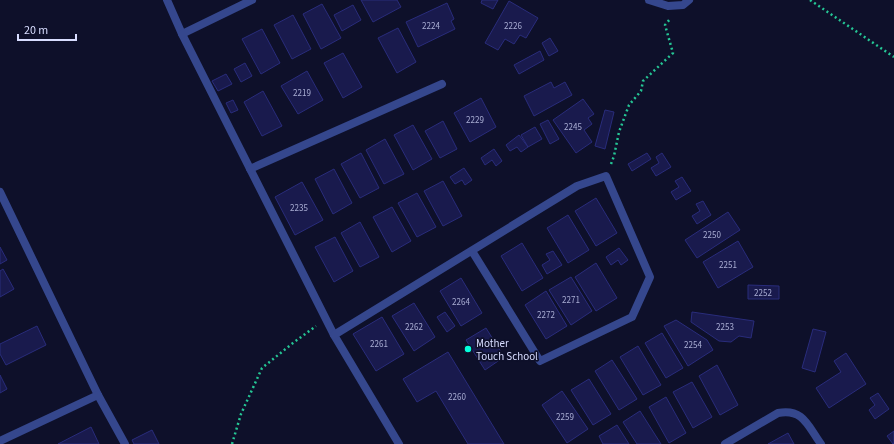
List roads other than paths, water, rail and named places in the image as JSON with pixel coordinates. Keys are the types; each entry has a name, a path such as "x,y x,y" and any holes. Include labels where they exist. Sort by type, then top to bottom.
{"street":[{"path":"167,0 182,34 334,335 399,444"},
{"path":"182,34 252,0"},
{"path":"649,0 668,6 686,3"},
{"path":"250,169 442,84"},
{"path":"334,335 577,186 606,176 650,277 632,317 540,361 472,251"},
{"path":"0,192 98,395 125,444"},
{"path":"0,441 98,395"},
{"path":"725,444 778,413 787,411 794,412 801,416 821,444"}],"place":[{"name":"Mother Touch School","path":"468,349"}]}
